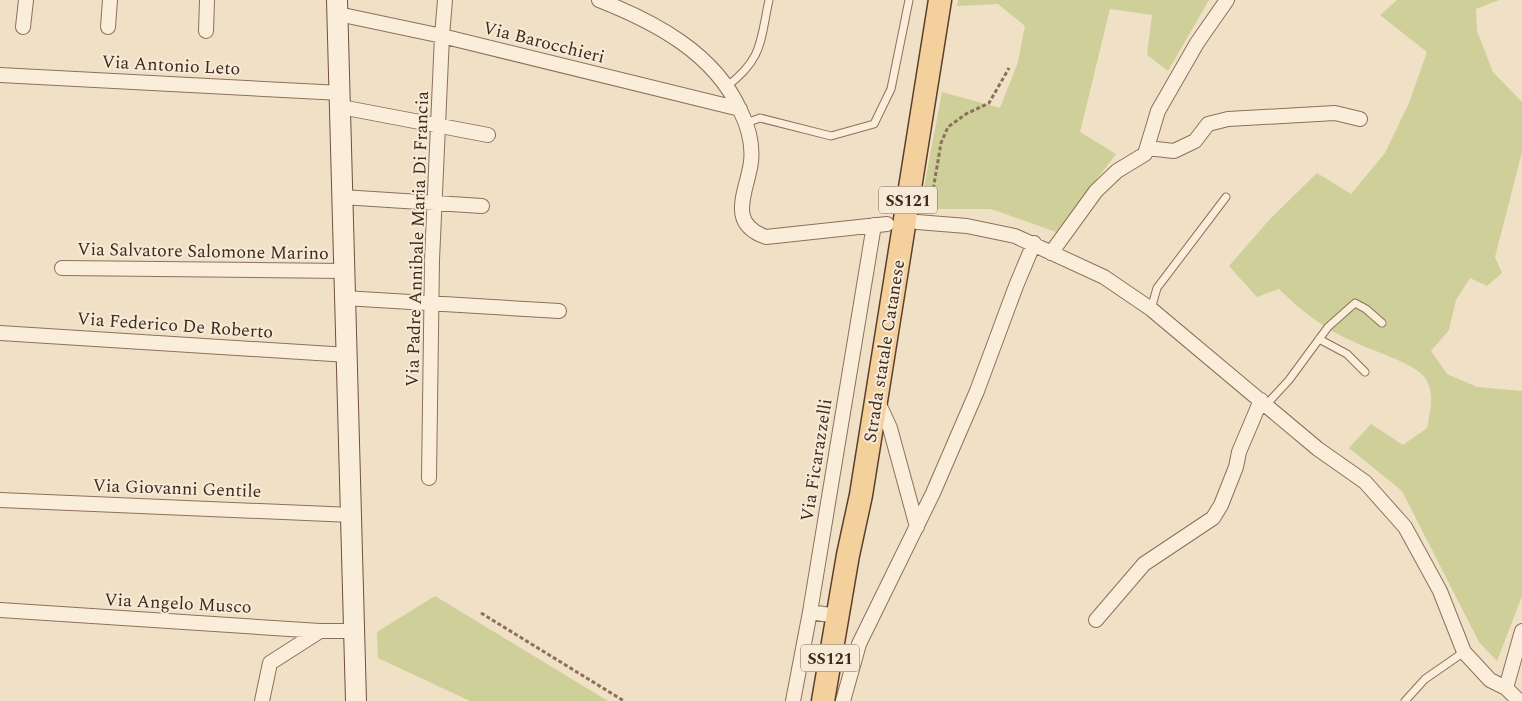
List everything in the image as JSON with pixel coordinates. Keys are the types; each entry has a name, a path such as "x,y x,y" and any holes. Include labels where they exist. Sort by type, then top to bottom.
{"main road":[{"name":"Strada statale Catanese","path":"824,701 837,616 861,495 940,0"},
{"path":"338,7 344,298 348,355 356,701"}],"street":[{"path":"23,27 26,0"},
{"path":"108,27 110,0"},
{"path":"206,31 207,0"},
{"name":"Via Padre Annibale Maria Di Francia","path":"429,478 434,202 442,36 446,0"},
{"path":"599,0 629,12 686,45 705,60 726,87 740,109 746,123"},
{"path":"620,0 629,12"},
{"path":"1051,253 1096,191 1117,171 1145,154 1158,111 1196,43 1227,0"},
{"name":"Via Barocchieri","path":"338,7 442,36 740,109"},
{"name":"Via Antonio Leto","path":"0,75 341,100 488,135"},
{"path":"1147,148 1174,151 1194,141 1208,124 1228,119 1335,113 1360,119"},
{"name":"Via Ficarazzelli","path":"746,123 751,150 751,162 742,204 742,214 745,223 753,232 766,237 880,224 793,701"},
{"path":"342,197 482,206"},
{"path":"922,222 966,226 1015,236 1034,243 1051,253 1104,277 1151,309 1318,449 1366,482 1405,527 1440,591 1464,652 1490,680 1506,688 1519,701"},
{"path":"842,701 859,644 917,528 977,391 1034,243"},
{"name":"Via Salvatore Salomone Marino","path":"62,268 344,271"},
{"path":"344,298 559,311"},
{"name":"Via Federico De Roberto","path":"0,332 348,355"},
{"path":"876,400 890,428 917,528"},
{"path":"1096,620 1144,564 1213,518 1221,505 1236,467 1239,452 1264,403"},
{"name":"Via Giovanni Gentile","path":"0,500 352,515"},
{"name":"Via Angelo Musco","path":"0,610 320,630 355,630"},
{"path":"810,612 837,616"},
{"path":"262,701 270,663 320,630"},
{"path":"1506,688 1522,631"}],"lane":[{"path":"726,87 742,75 756,57 769,0"},
{"path":"746,123 760,118 831,136 874,124 891,90 909,0"},
{"path":"1151,309 1157,288 1226,197"},
{"path":"1264,403 1289,380 1328,327 1354,303 1366,309 1382,323"},
{"path":"1319,339 1347,354 1365,372"},
{"path":"1405,701 1425,679 1464,652"}],"path":[{"path":"922,222 938,170 941,143 948,127 966,114 989,103 1009,68"},
{"path":"481,613 624,701"}],"green space":[{"path":"958,0 1209,0 1168,71 1147,55 1152,15 1110,9 1080,132 1116,154 1056,232 991,209 920,209 942,92 1000,108 1018,62 1025,26 998,4 957,6"},
{"path":"1397,0 1499,0 1476,9 1477,31 1493,72 1522,102 1522,152 1495,257 1502,273 1487,286 1470,278 1456,300 1449,330 1431,351 1447,374 1477,387 1522,391 1522,596 1497,661 1479,642 1402,491 1349,448 1371,424 1403,445 1427,428 1431,397 1426,379 1421,373 1404,363 1343,337 1324,326 1296,305 1279,289 1257,297 1229,266 1270,219 1317,173 1351,194 1385,153 1409,103 1427,52 1380,15"},
{"path":"435,596 608,701 470,701 378,658 377,632"}]}
